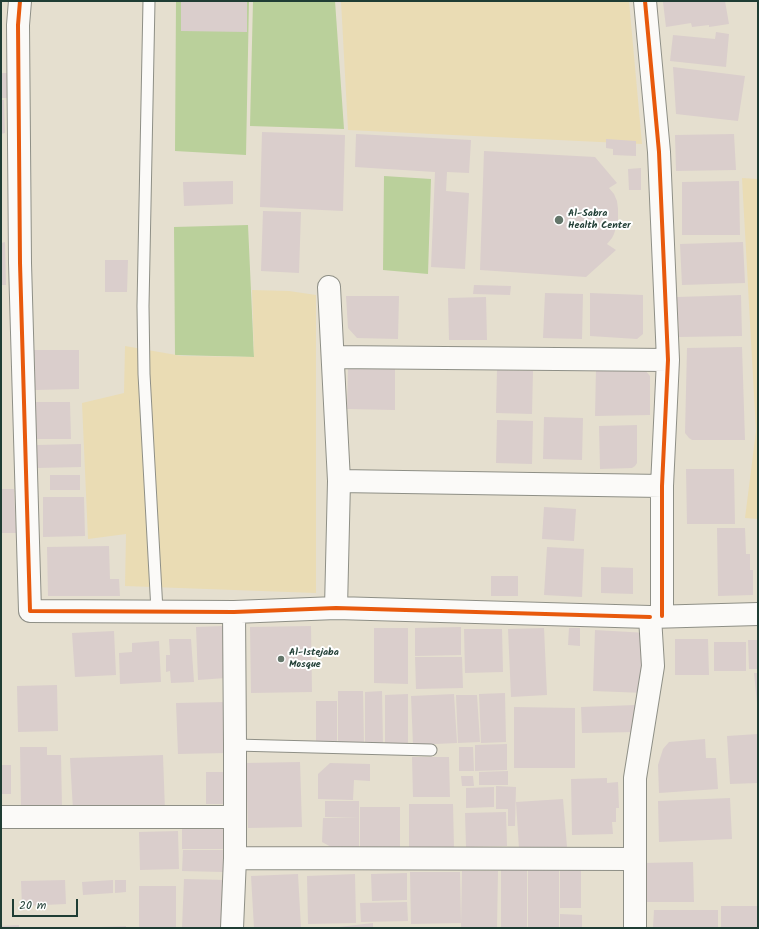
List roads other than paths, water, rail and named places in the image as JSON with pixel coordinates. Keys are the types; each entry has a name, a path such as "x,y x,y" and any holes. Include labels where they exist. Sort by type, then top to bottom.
{"street":[{"path":"20,1 18,33 20,263 30,611 234,612 336,608 656,617 758,614"},
{"path":"635,928 635,778 653,666 668,360 658,152 645,1"},
{"path":"329,287 339,481 336,608"},
{"path":"333,357 668,360"},
{"path":"339,481 662,486"},
{"path":"232,928 235,858 234,612"},
{"path":"1,817 235,817"},
{"path":"235,858 634,860"}],"lane":[{"path":"148,1 143,314 144,374 157,612"},
{"path":"235,745 431,750"}],"place":[{"name":"Al-Sabra Health Center","path":"559,220"},
{"name":"Al-Istejaba Mosque","path":"281,659"}]}
